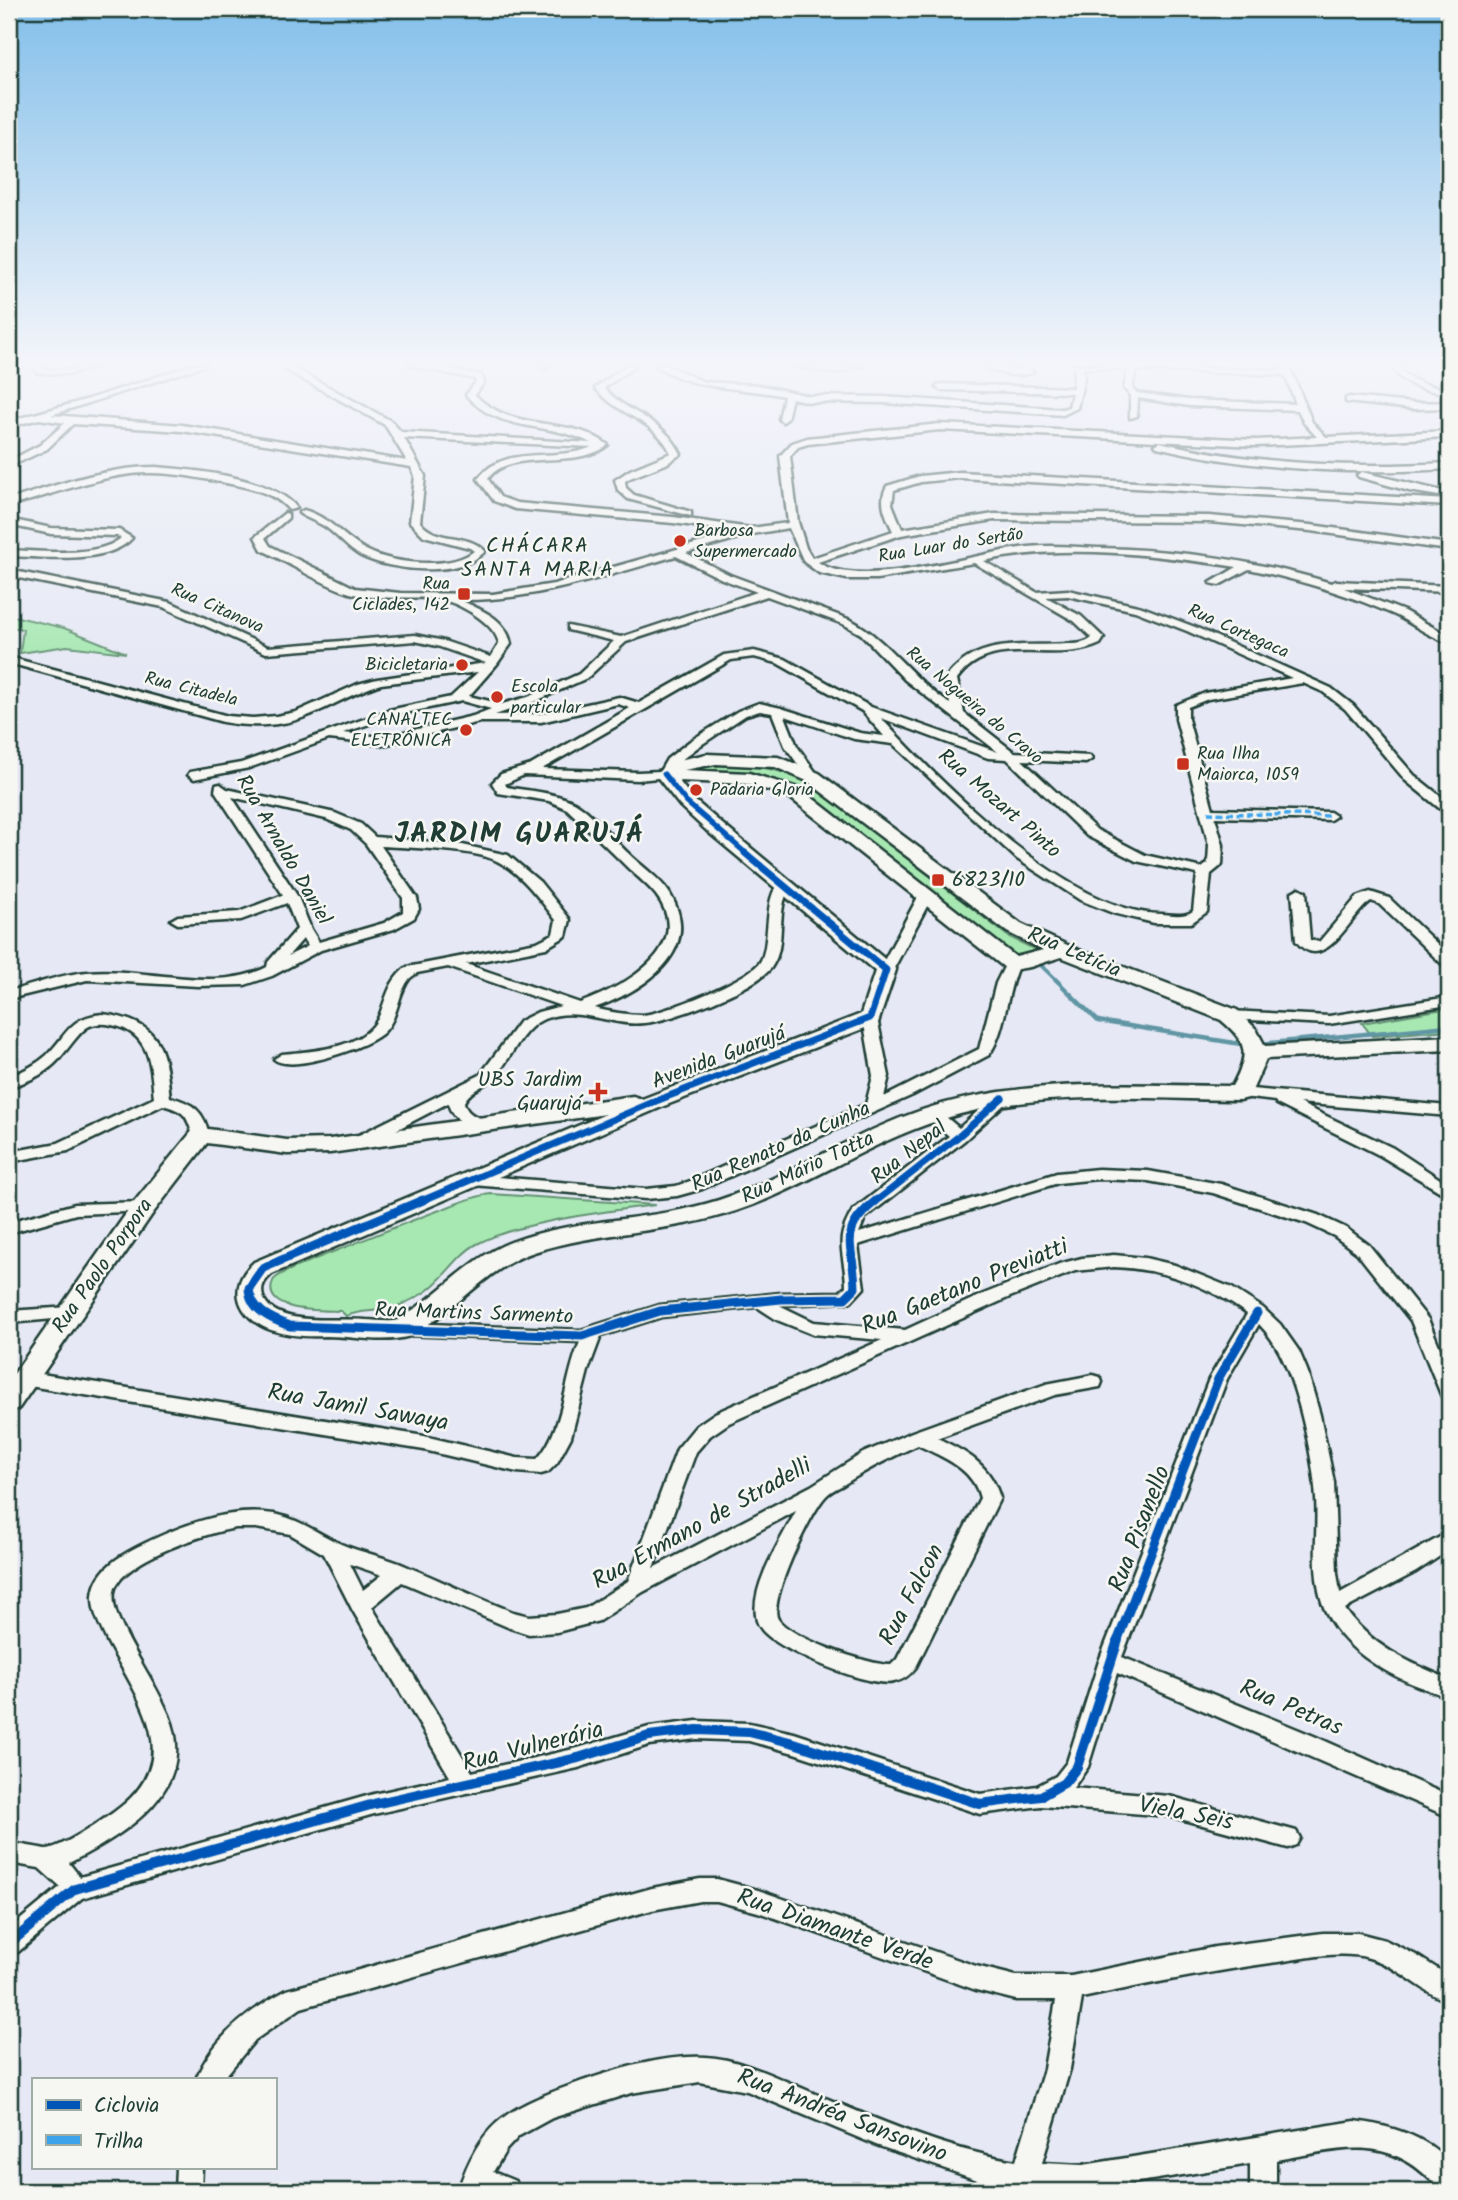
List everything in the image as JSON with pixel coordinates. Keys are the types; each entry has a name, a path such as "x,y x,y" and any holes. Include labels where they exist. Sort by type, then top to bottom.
{"street":[{"path":"415,468 420,476 415,522 418,527 431,535 477,547 481,551 476,557 453,565 379,559 360,552 331,526 304,513 288,512 264,530 260,537 261,542 266,548 335,584 364,593 448,597 518,594 555,587 751,531 792,525"},
{"path":"493,468 487,470 483,479 497,499 515,506 734,527"},
{"path":"648,468 622,478 622,491 631,497 751,531"},
{"path":"786,468 792,525 808,562 899,532 994,517 1174,517 1252,522 1449,547"},
{"path":"1337,468 1415,468"},
{"path":"1343,468 1409,488 1449,494"},
{"path":"9,503 114,475 146,470 180,472 257,487 286,499 288,512"},
{"path":"899,532 889,509 887,494 890,488 920,479 960,474 1449,503"},
{"path":"9,522 51,531 119,533 125,534 127,538 124,544 106,550 9,553"},
{"name":"Rua Luar do Sertão","path":"808,562 835,573 864,577 888,576 998,553 1046,550 1210,559 1323,583 1395,611 1449,640"},
{"name":"Rua Nogueira do Cravo","path":"679,553 726,577 847,622 865,632 909,678 1012,757 1092,832 1116,848 1141,858 1204,872"},
{"path":"958,715 951,679 964,661 996,651 1080,647 1096,642 1098,638 1085,625 973,558"},
{"path":"1215,583 1248,565"},
{"name":"Rua Citanova","path":"9,573 166,604 266,650 415,638 440,643 490,665"},
{"path":"1323,583 1449,589"},
{"path":"328,735 383,741 477,719 583,676 622,640 765,593"},
{"name":"Rua Cortegaca","path":"1034,595 1080,595 1138,609 1191,629 1341,698 1393,761 1449,809"},
{"path":"448,597 486,617 501,631 506,647 461,697"},
{"path":"572,628 622,640"},
{"path":"363,1140 463,1091 496,1068 529,1020 605,999 658,965 675,939 673,909 663,894 572,806 552,798 507,791 498,788 498,783 502,779 527,772 728,657 743,654 770,657 798,668 867,709 979,751 1012,757 1086,759"},
{"name":"Rua Citadela","path":"9,660 227,719 253,722 300,715 362,685 490,665"},
{"path":"1304,680 1205,696 1182,705 1182,719 1208,813 1330,817"},
{"path":"194,775 215,773 395,712 461,697 502,708"},
{"path":"477,719 549,717 619,700 638,707"},
{"path":"517,704 526,719"},
{"path":"664,774 742,713 760,707 858,736 894,741"},
{"name":"Rua Mozart Pinto","path":"867,709 894,741 1025,860 1091,900 1142,916 1191,919 1200,912 1204,872 1214,865 1217,857 1208,813"},
{"name":"Rua Letícia","path":"777,710 784,734 813,777 1014,928 1059,951 1229,1015 1245,1027 1254,1040 1258,1053"},
{"path":"778,762 796,755"},
{"path":"685,757 778,762 813,777"},
{"path":"527,772 638,776 664,774 750,779 782,786 1012,964 1059,951"},
{"name":"Rua Arnaldo Daniel","path":"215,773 221,791 291,897 304,929 316,947"},
{"path":"664,774 686,802 886,970"},
{"path":"9,995 87,976 231,983 267,973 316,947 389,926 403,920 412,909 410,898 371,841 356,827 343,820 221,791"},
{"path":"282,1059 327,1052 373,1034 384,1024 402,976 412,970 552,942 559,936 563,920 535,885 503,858 458,848 371,841"},
{"path":"451,964 619,1018 661,1015 728,990 753,978 765,966 772,954 776,905 783,886"},
{"path":"1299,892 1303,941 1306,944 1315,947 1324,945 1362,900 1374,897 1384,901 1449,963"},
{"path":"873,1107 881,1076 870,1018 886,970 926,895"},
{"path":"178,920 241,916 291,897"},
{"path":"267,973 304,929"},
{"name":"Rua Renato da Cunha","path":"473,1180 646,1194 677,1191 696,1185 907,1092 985,1050 1003,983 1012,964"},
{"path":"1229,1015 1329,1020 1449,1001"},
{"path":"9,1082 35,1072 53,1058 74,1030 83,1023 107,1018 129,1025 156,1051 162,1100"},
{"name":"Avenida Guarujá","path":"263,1268 473,1180 603,1115 656,1101 870,1018"},
{"path":"1240,1093 1258,1053 1449,1043"},
{"path":"881,1076 907,1092"},
{"path":"463,1091 456,1102 458,1112 468,1120 485,1124"},
{"name":"Rua Mário Totta","path":"403,1329 429,1313 487,1265 513,1250 544,1239 723,1207 764,1192 878,1135 933,1114 1002,1098 1046,1093 1240,1093 1449,1111"},
{"path":"1273,1096 1387,1152 1449,1192"},
{"name":"Rua Nepal","path":"848,1242 850,1227 859,1214 959,1136 1002,1098"},
{"path":"9,1157 62,1147 162,1100 191,1110 199,1118 201,1135 287,1147 330,1146 485,1124 603,1115"},
{"path":"933,1114 959,1136"},
{"name":"Rua Paolo Porpora","path":"9,1401 144,1207 201,1135"},
{"path":"848,1242 1057,1178 1098,1174 1148,1176 1215,1188 1312,1219 1340,1232 1363,1249 1419,1319 1449,1392"},
{"path":"9,1228 75,1209 144,1207"},
{"name":"Rua Martins Sarmento","path":"263,1268 252,1278 248,1291 253,1303 262,1314 290,1326 534,1336 593,1334 660,1311 760,1301 839,1299 850,1296 855,1282 848,1242"},
{"name":"Rua Gaetano Previatti","path":"636,1586 687,1449 703,1431 722,1418 907,1336 956,1311 1080,1264 1135,1261 1180,1272 1220,1289 1257,1313 1282,1338 1295,1361 1313,1420 1326,1498 1328,1572 1333,1606 1351,1632 1380,1657 1449,1688"},
{"path":"760,1301 783,1316 812,1328 907,1336"},
{"name":"Rua Pisanello","path":"1077,1767 1110,1661 1218,1379 1257,1313"},
{"path":"9,1317 70,1314"},
{"name":"Rua Jamil Sawaya","path":"23,1378 424,1443 517,1465 541,1467 551,1458 557,1447 567,1420 577,1373 593,1334"},
{"name":"Rua Ermano de Stradelli","path":"51,1860 102,1833 127,1815 143,1800 163,1766 165,1745 158,1716 104,1606 105,1585 124,1564 189,1531 262,1519 300,1530 332,1549 400,1572 494,1614 529,1625 578,1620 592,1615 636,1586 818,1491 870,1458 919,1437 1053,1389 1093,1382"},
{"name":"Rua Falcon","path":"818,1491 796,1530 767,1596 767,1621 785,1636 862,1672 892,1674 902,1670 990,1498 985,1478 977,1469 919,1437"},
{"path":"1333,1606 1409,1566 1449,1540"},
{"path":"332,1549 360,1605 466,1783"},
{"path":"360,1605 400,1572"},
{"name":"Rua Petras","path":"1110,1661 1306,1743 1449,1807"},
{"name":"Rua Vulnerária","path":"9,1944 75,1889 361,1807 578,1758 649,1737 697,1730 749,1732 772,1736 980,1804 1041,1796 1064,1783 1077,1767"},
{"name":"Viela Seis","path":"1041,1796 1168,1806 1287,1838"},
{"path":"9,1853 51,1860 67,1875 75,1889"},
{"name":"Rua Diamante Verde","path":"210,2078 236,2039 265,2014 296,1998 653,1899 700,1890 717,1890 758,1901 976,1978 1016,1988 1071,1988 1215,1959 1323,1944 1358,1944 1376,1948 1407,1963 1449,1990"},
{"path":"1025,2176 1057,2069 1071,1988"},
{"name":"Rua Andréa Sansovino","path":"474,2184 494,2143 512,2125 530,2113 604,2088 699,2069 728,2072 748,2079 876,2132 986,2170 1025,2176 1083,2178 1355,2134 1393,2138 1419,2151 1449,2181"},
{"path":"1263,2148 1263,2191"},
{"path":"188,2191 189,2168"},
{"path":"474,2184 505,2191"}],"green space":[{"path":"9,615 64,628 126,653 67,646 20,653 23,629 9,627"},
{"path":"702,763 758,766 801,777 1009,937 1040,952 1015,958 788,783 748,773 685,774 682,765"},
{"path":"1449,1008 1449,1030 1372,1036 1362,1023"},
{"path":"491,1194 655,1205 564,1218 495,1236 469,1249 430,1289 392,1308 346,1316 341,1311 309,1310 285,1305 276,1299 272,1292 275,1278 292,1269 458,1203"}],"waterway":[{"path":"1042,966 1098,1021 1247,1045"},
{"path":"1260,1044 1449,1026"}],"marked path":[{"path":"1208,813 1330,816"}],"cycle path":[{"path":"664,774 686,802 714,827 886,970 870,1018 656,1101 263,1268 253,1278 249,1288 249,1296 260,1311 290,1326 582,1336 660,1311 781,1299 845,1298 855,1288 849,1242 853,1224 859,1214 959,1136 1002,1098"},
{"path":"9,1944 75,1889 374,1804 578,1758 649,1736 697,1730 749,1732 794,1743 980,1804 1041,1796 1064,1783 1077,1767 1110,1661 1218,1379 1257,1313"}],"place":[{"name":"Barbosa Supermercado","path":"680,541"},
{"name":"Rua Ciclades, 142","path":"464,594"},
{"name":"Bicicletaria","path":"462,665"},
{"name":"Escola particular","path":"497,697"},
{"name":"CANALTEC ELETRÔNICA","path":"466,730"},
{"name":"Rua Ilha Maiorca, 1059","path":"1183,764"},
{"name":"Padaria Gloria","path":"696,790"},
{"name":"6823/10","path":"938,880"},
{"name":"UBS Jardim Guarujá","path":"598,1092"}],"district":[{"name":"CHÁCARA SANTA MARIA","path":"538,558"},
{"name":"JARDIM GUARUJÁ","path":"520,834"}]}
